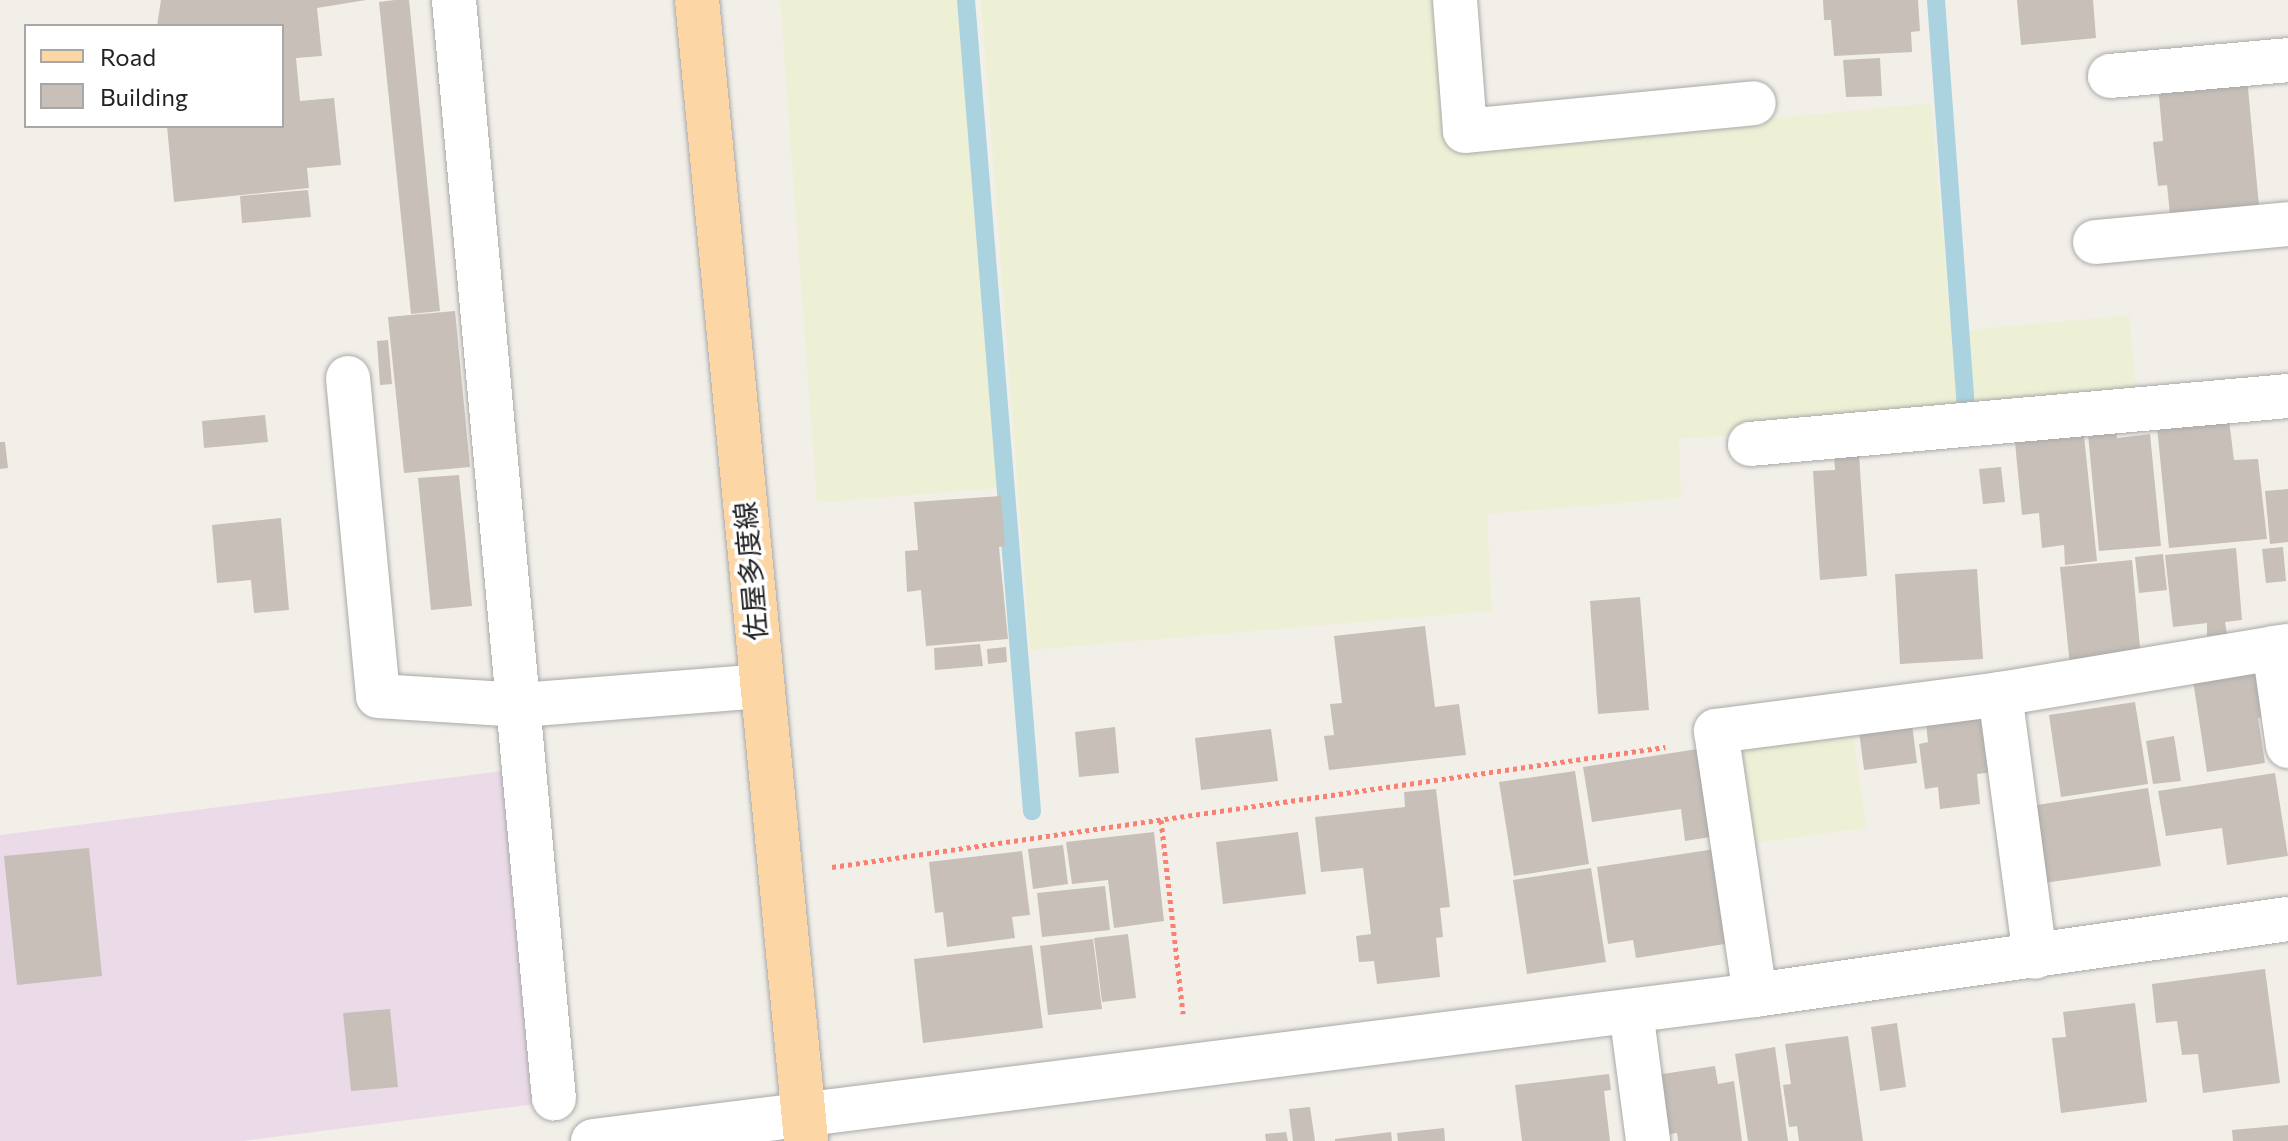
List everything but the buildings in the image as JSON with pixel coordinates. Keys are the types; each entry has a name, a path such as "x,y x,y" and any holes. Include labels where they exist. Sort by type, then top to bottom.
{"main road":[{"name":"佐屋多度線","path":"697,0 804,1127"}],"street":[{"path":"454,0 521,705 554,1098"},
{"path":"1455,0 1465,131 1754,103"},
{"path":"2110,76 2288,60"},
{"path":"2095,242 2288,224"},
{"path":"348,378 378,696 521,705 761,686"},
{"path":"1750,444 2288,396"},
{"path":"1755,995 1716,731 2000,694 2281,647 2288,746"},
{"path":"2000,694 2035,957"},
{"path":"593,1141 804,1127 1189,1066 1755,995 2288,919"},
{"path":"1631,1011 1648,1141"}],"path":[{"path":"780,875 1717,739"},
{"path":"1161,820 1189,1066"}],"shaded area":[{"path":"502,771 535,1104 243,1141 0,1141 0,835"}],"green space":[{"path":"780,0 958,0 998,488 817,503"},
{"path":"981,0 1440,0 1454,149 1931,103 1959,419 1679,439 1681,498 1487,514 1492,611 1030,650"},
{"path":"2129,315 2137,399 1975,415 1967,330"},
{"path":"1852,727 1866,828 1745,844 1732,743"}],"waterway":[{"path":"966,0 1032,811"},
{"path":"1936,0 1966,410"}]}
